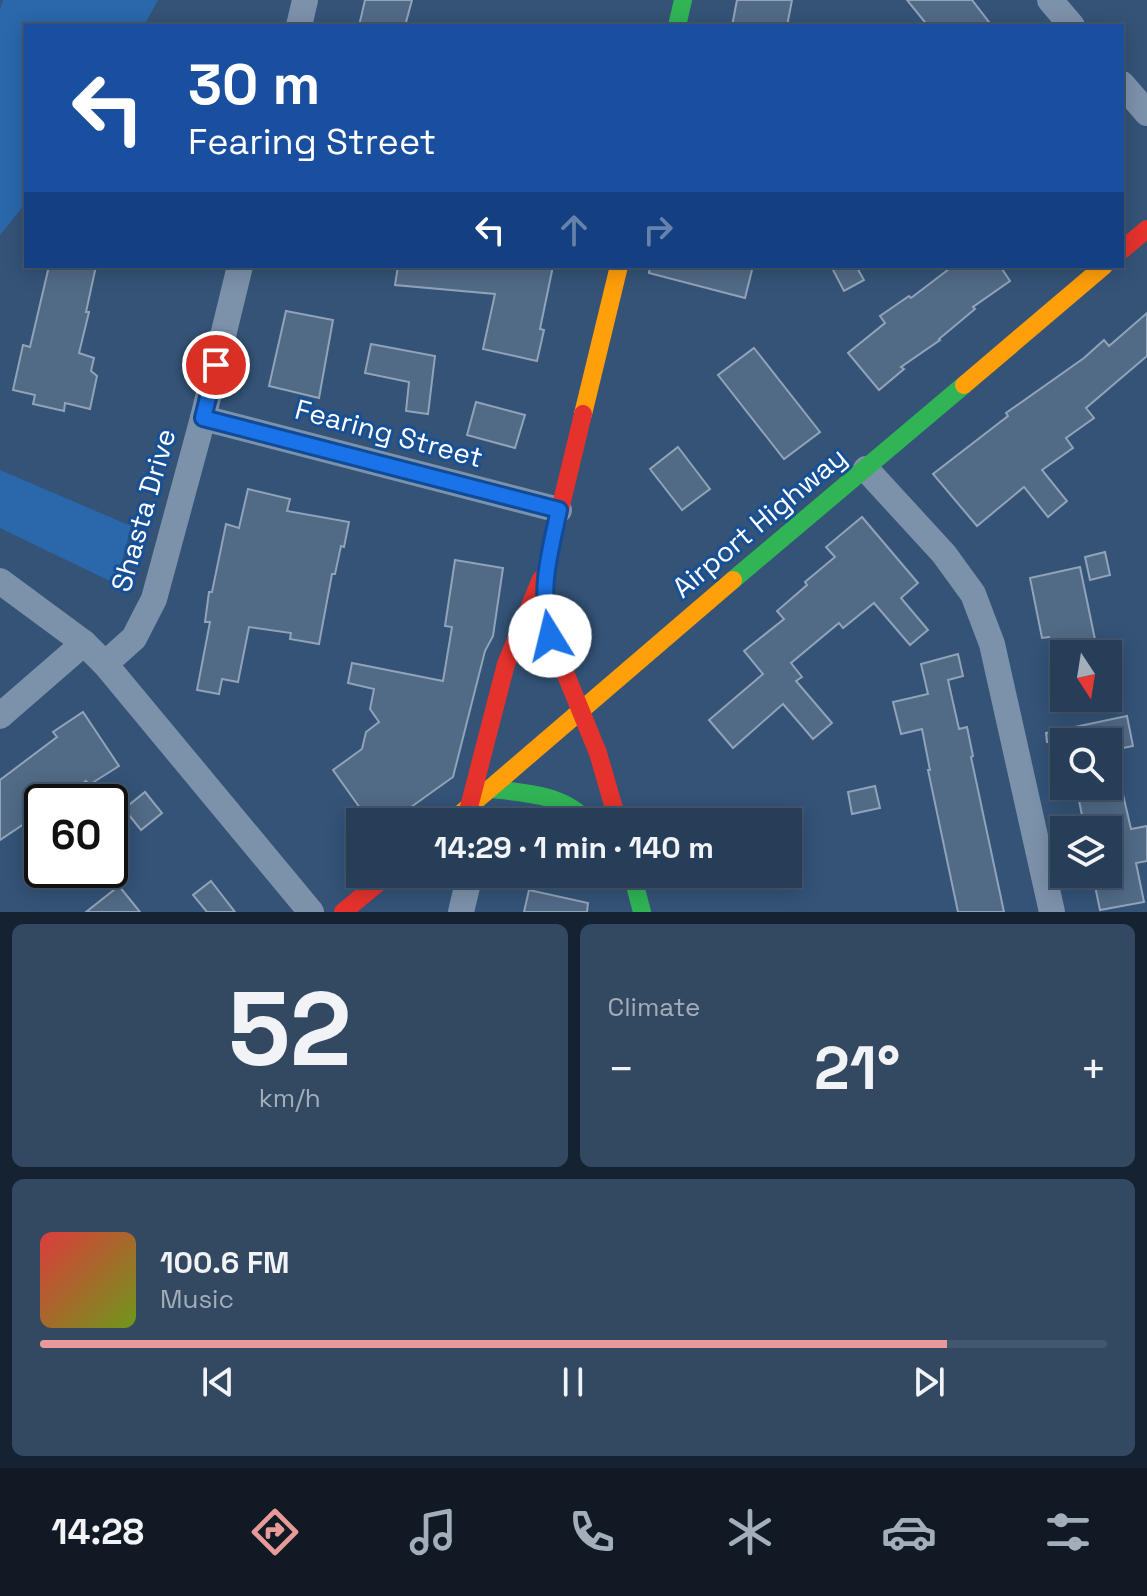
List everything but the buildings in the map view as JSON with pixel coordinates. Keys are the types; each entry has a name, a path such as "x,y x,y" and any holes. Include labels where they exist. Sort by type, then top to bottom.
{"main road":[{"path":"677,24 683,0"},
{"path":"1124,248 1147,229"},
{"path":"614,808 598,753 550,636 544,609 546,568 619,268"},
{"name":"Airport Highway","path":"491,789 581,709 1102,268"},
{"path":"477,808 506,664 546,568"},
{"path":"491,789 558,800 573,808"},
{"path":"343,912 372,888"},
{"path":"629,888 641,908"},
{"path":"636,888 641,908"}],"street":[{"path":"299,24 305,0"},
{"path":"1050,0 1070,24"},
{"path":"1124,86 1147,113"},
{"name":"Shasta Drive","path":"105,664 134,638 154,599 240,268"},
{"name":"Fearing Street","path":"203,418 559,510"},
{"path":"866,469 944,554 973,594 992,644 1052,912"},
{"path":"0,581 84,643 105,664 311,912"},
{"path":"0,716 84,643"},
{"path":"480,808 491,789"},
{"path":"461,912 467,888"}],"shaded area":[{"path":"3,0 158,0 145,24 24,24 24,205 0,235 0,9"},
{"path":"0,470 131,526 116,584 0,528"}],"traffic: fast":[{"path":"677,24 683,0"},
{"path":"733,580 964,385"},
{"path":"491,789 543,796 570,808"},
{"path":"636,888 642,912"}],"traffic: slow":[{"path":"583,414 619,268"},
{"path":"964,385 1102,268"},
{"path":"467,808 733,580"}],"traffic: jam":[{"path":"1124,248 1147,229"},
{"path":"583,414 551,547 544,609 550,636 598,753 614,808"},
{"path":"469,807 506,664 541,579"},
{"path":"343,912 372,888"}],"route":[{"path":"216,365 203,418 559,510 544,591 550,636"}]}
